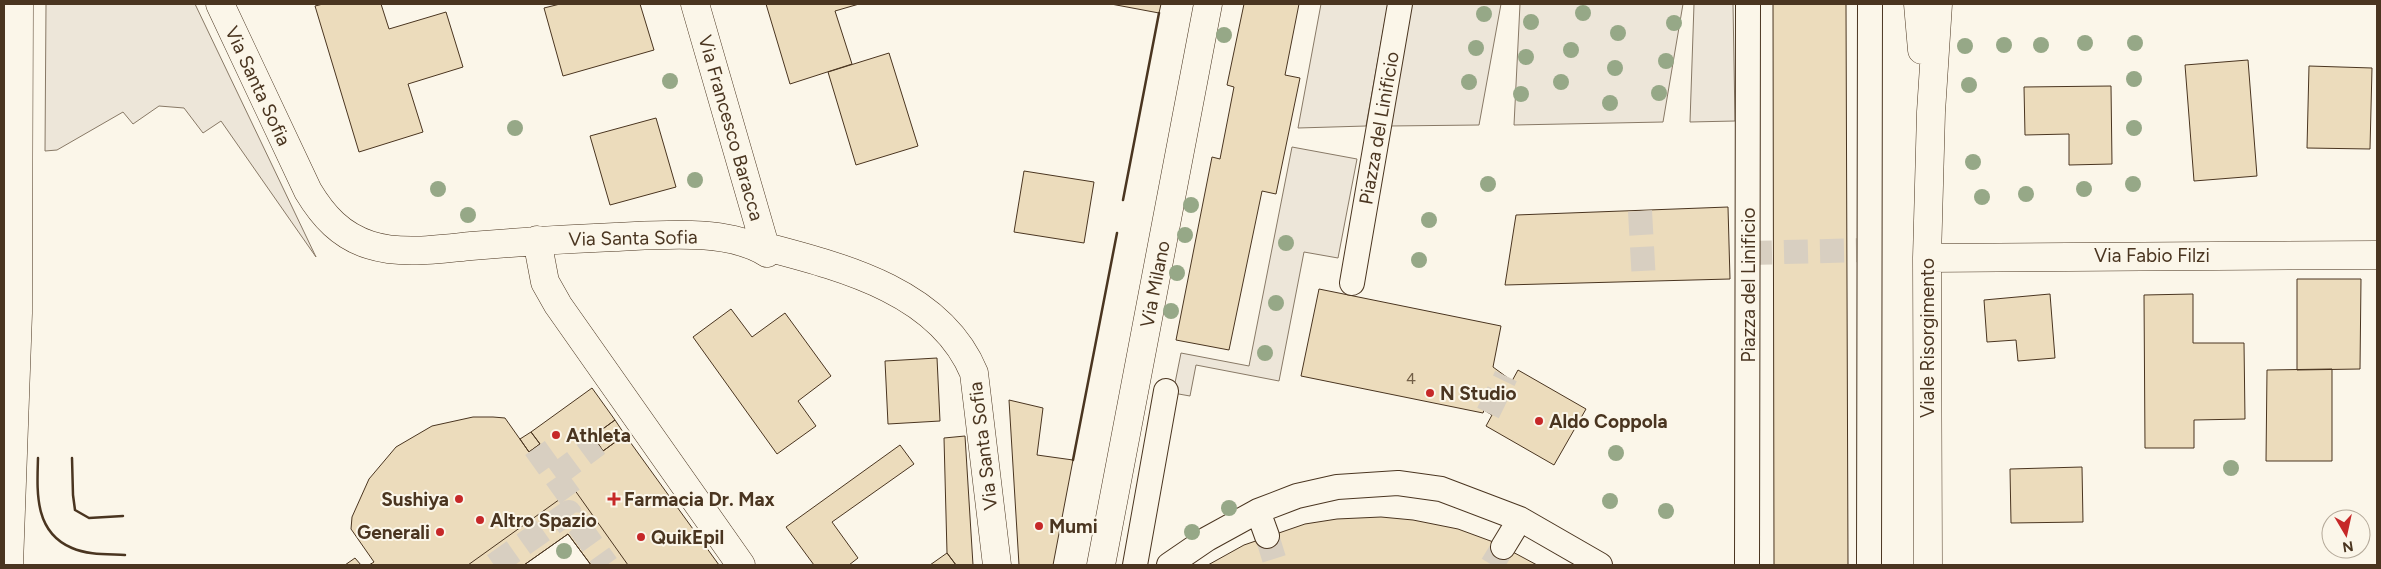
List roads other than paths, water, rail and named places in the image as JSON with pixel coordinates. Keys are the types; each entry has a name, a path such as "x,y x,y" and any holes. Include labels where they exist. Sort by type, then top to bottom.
{"street":[{"path":"9,565 18,313 19,4"},
{"name":"Via Santa Sofia","path":"220,4 308,191 320,210 339,230 369,245 402,249 449,248 537,240 686,234 755,245 767,253 770,248 823,262 900,294 921,306 950,334 962,349 974,373 997,565"},
{"name":"Via Francesco Baracca","path":"695,4 767,253"},
{"name":"Via Milano","path":"1101,565 1208,4"},
{"name":"Piazza del Linificio","path":"1352,282 1400,4"},
{"name":"Piazza del Linificio","path":"1747,565 1748,4"},
{"path":"1869,565 1870,4"},
{"name":"Viale Risorgimento","path":"1918,4 1930,112"},
{"name":"Viale Risorgimento","path":"1928,565 1927,258 1930,112 1938,4"},
{"path":"537,240 544,282 741,565"},
{"name":"Via Fabio Filzi","path":"1927,258 2377,255"},
{"path":"1135,565 1166,391"},
{"path":"1169,565 1207,539 1258,511 1297,496 1337,486 1398,483 1441,489 1520,519 1600,565"},
{"path":"1258,511 1267,536"},
{"path":"1503,546 1520,519"}],"tunnel":[{"path":"1640,211 1644,282"},
{"path":"1748,253 1869,250"},
{"path":"1488,413 1506,376"},
{"path":"555,476 598,444"},
{"path":"535,448 570,497 569,512"},
{"path":"494,565 569,512 607,565"},
{"path":"1267,536 1276,565"},
{"path":"1492,565 1503,547"}],"place":[{"name":"N Studio","path":"1430,393"},
{"name":"Aldo Coppola","path":"1539,421"},
{"name":"Athleta","path":"556,435"},
{"name":"Sushiya","path":"459,499"},
{"name":"Farmacia Dr. Max","path":"614,499"},
{"name":"Altro Spazio","path":"480,520"},
{"name":"Mumi","path":"1039,526"},
{"name":"Generali","path":"440,532"},
{"name":"QuikEpil","path":"641,537"}]}
